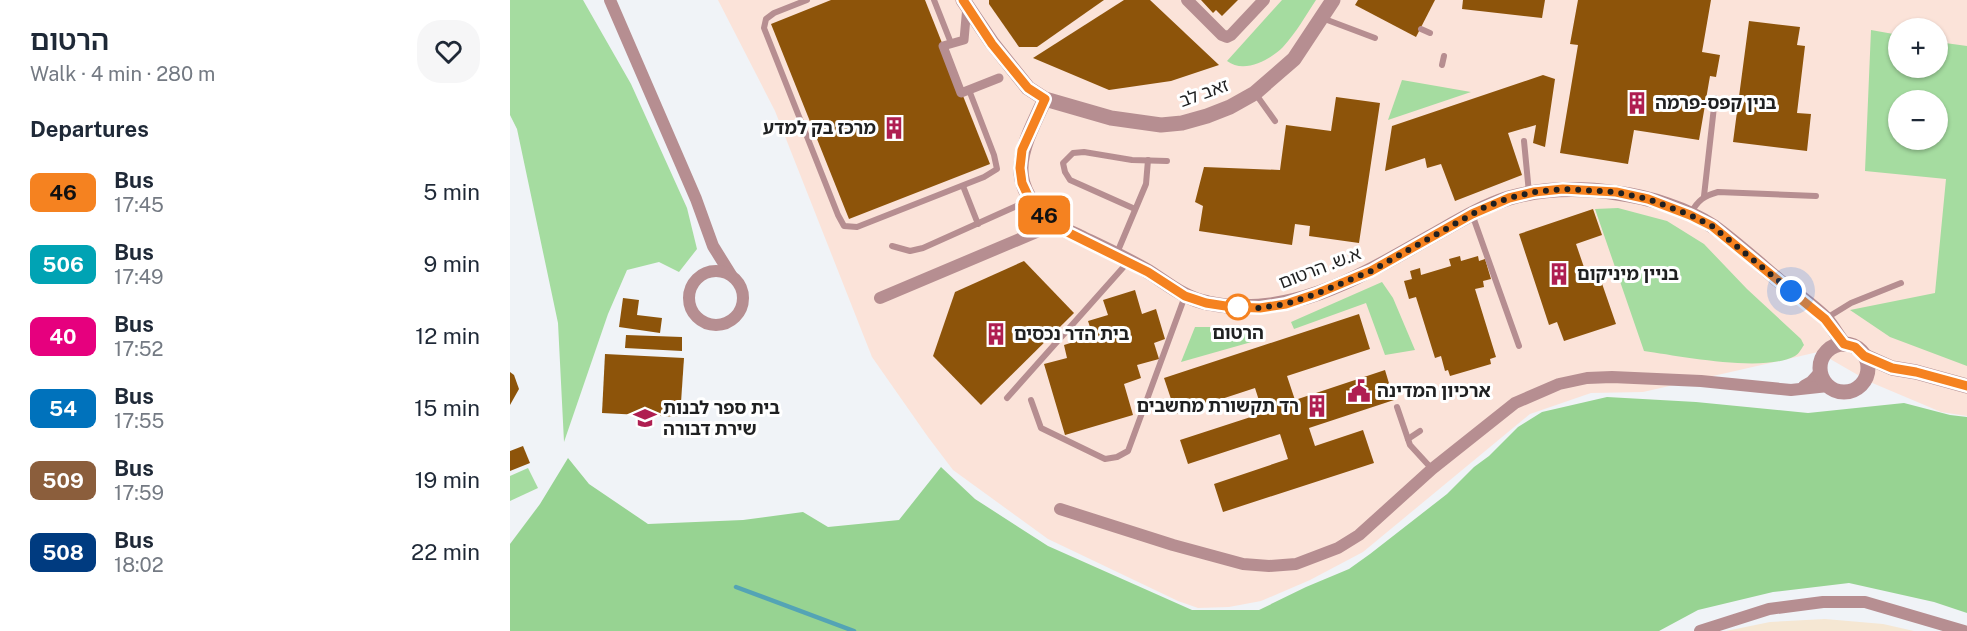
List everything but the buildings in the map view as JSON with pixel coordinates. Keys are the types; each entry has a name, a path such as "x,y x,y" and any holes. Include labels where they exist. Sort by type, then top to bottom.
{"street":[{"path":"610,0 696,199 713,246 742,289 742,306 732,321 723,325 705,324 691,311 688,302 688,293 692,284 698,277 714,270 731,275"},
{"path":"1187,0 1222,35 1227,37 1264,0"},
{"name":"זאב לב","path":"1045,99 1111,118 1161,125 1182,123 1207,116 1230,107 1255,93 1294,59 1333,0"},
{"path":"965,3 964,40 943,46 961,93 999,78"},
{"path":"965,3 992,44 1028,88 1045,99"},
{"name":"א.ש. הרטום","path":"1045,99 1022,150 1020,168 1022,183 1030,200 1053,225 1123,258 1185,296 1206,303 1260,308 1286,304 1371,271 1472,214 1509,198 1563,189 1616,192 1648,199 1690,215 1712,226 1827,321"},
{"path":"880,298 1053,225"},
{"path":"706,272 713,246"},
{"path":"1827,321 1837,347"},
{"path":"1060,509 1173,545 1243,564 1269,567 1296,564 1338,548 1359,536 1432,469 1515,403 1559,384 1612,376 1797,389 1828,386 1848,391 1858,387 1867,375 1868,365 1864,356 1855,347 1837,347 1823,356 1821,371 1828,386"},
{"path":"1864,356 1892,368 1967,386"},
{"path":"1867,375 1892,368"},
{"path":"1797,389 1811,382 1821,371"},
{"path":"1700,631 1769,609 1823,602 1865,602 1964,631"}],"lane":[{"path":"807,0 774,12 766,19 764,28 844,226 857,227 963,186 997,169 994,155 969,90"},
{"path":"934,0 951,44"},
{"path":"1321,18 1375,38"},
{"path":"1421,29 1430,33"},
{"path":"1442,64 1444,56"},
{"path":"1255,93 1275,121"},
{"path":"1704,196 1715,98"},
{"path":"1524,141 1529,194"},
{"path":"1135,209 1070,180 1063,164 1073,153 1084,152 1132,160 1167,161"},
{"path":"1007,398 1123,258 1135,209 1146,184 1148,160"},
{"path":"963,186 978,224"},
{"path":"1690,215 1696,203 1704,196 1718,192 1816,196"},
{"path":"892,246 909,251 923,248 1030,200"},
{"path":"1472,214 1519,346"},
{"path":"1827,321 1851,303 1901,283"},
{"path":"1031,400 1041,428 1105,459 1117,457 1128,451 1185,296"},
{"path":"1397,407 1410,446 1432,469"},
{"path":"1408,439 1420,431"}],"shaded area":[{"path":"718,0 1967,0 1967,416 1941,412 1870,382 1818,352 1643,392 1591,393 1530,414 1363,552 1310,580 1261,601 1229,607 1198,608 1178,601 1048,539 953,470 872,357 775,111"},
{"path":"1825,619 1883,624 1914,631 1726,631 1770,622"}],"green space":[{"path":"510,0 583,0 631,84 687,208 697,249 679,272 659,262 627,270 608,314 564,442 558,323 517,129 510,115"},
{"path":"1282,0 1316,0 1288,42 1264,61 1241,66 1227,61"},
{"path":"1871,30 1888,33 1888,78 1948,78 1948,43 1967,46 1967,366 1890,337 1850,310 1935,293 1946,179 1865,171"},
{"path":"1402,80 1471,92 1388,120"},
{"path":"1618,208 1667,221 1704,244 1747,289 1801,339 1804,345 1799,353 1781,361 1743,363 1644,351 1595,209"},
{"path":"1382,282 1393,298 1415,350 1385,355 1366,303 1294,329 1291,322"},
{"path":"1195,327 1252,327 1255,341 1181,362"},
{"path":"1607,397 1696,402 1808,413 1904,403 1967,417 1967,613 1934,602 1849,583 1773,592 1698,610 1659,631 510,631 510,544 540,504 568,458 589,484 648,524 743,520 803,512 828,527 899,520 941,467 975,499 1048,546 1192,610 1259,610 1349,569 1447,494 1518,427 1542,412"},
{"path":"528,468 538,488 510,501 510,476"}],"waterway":[{"path":"736,587 854,631"}],"bus line":[{"name":"46","path":"963,0 992,44 1028,88 1045,99 1022,150 1020,168 1022,183 1030,200 1053,225 1148,272 1185,296 1206,303 1232,307 1260,308 1286,304 1371,271 1485,207 1509,198 1534,192 1563,189 1616,192 1648,199 1712,226 1825,319 1844,344 1855,347 1864,356 1892,368 1967,386"}],"place":[{"name":"בנין קפס-פרמה","path":"1637,103"},
{"name":"מרכז בק למדע","path":"894,128"},
{"name":"בניין מיניקום","path":"1559,274"},
{"name":"הרטום","path":"1238,307"},
{"name":"בית הדר נכסים","path":"996,334"},
{"name":"ארכיון המדינה","path":"1359,391"},
{"name":"רד תקשורת מחשבים","path":"1317,406"},
{"name":"בית ספר לבנות שירת דבורה","path":"645,418"}],"route":[{"path":"1238,307 1232,307 1260,308 1286,304 1316,294 1371,271 1485,207 1534,192 1563,189 1616,192 1648,199 1690,215 1712,226 1791,291"}]}
